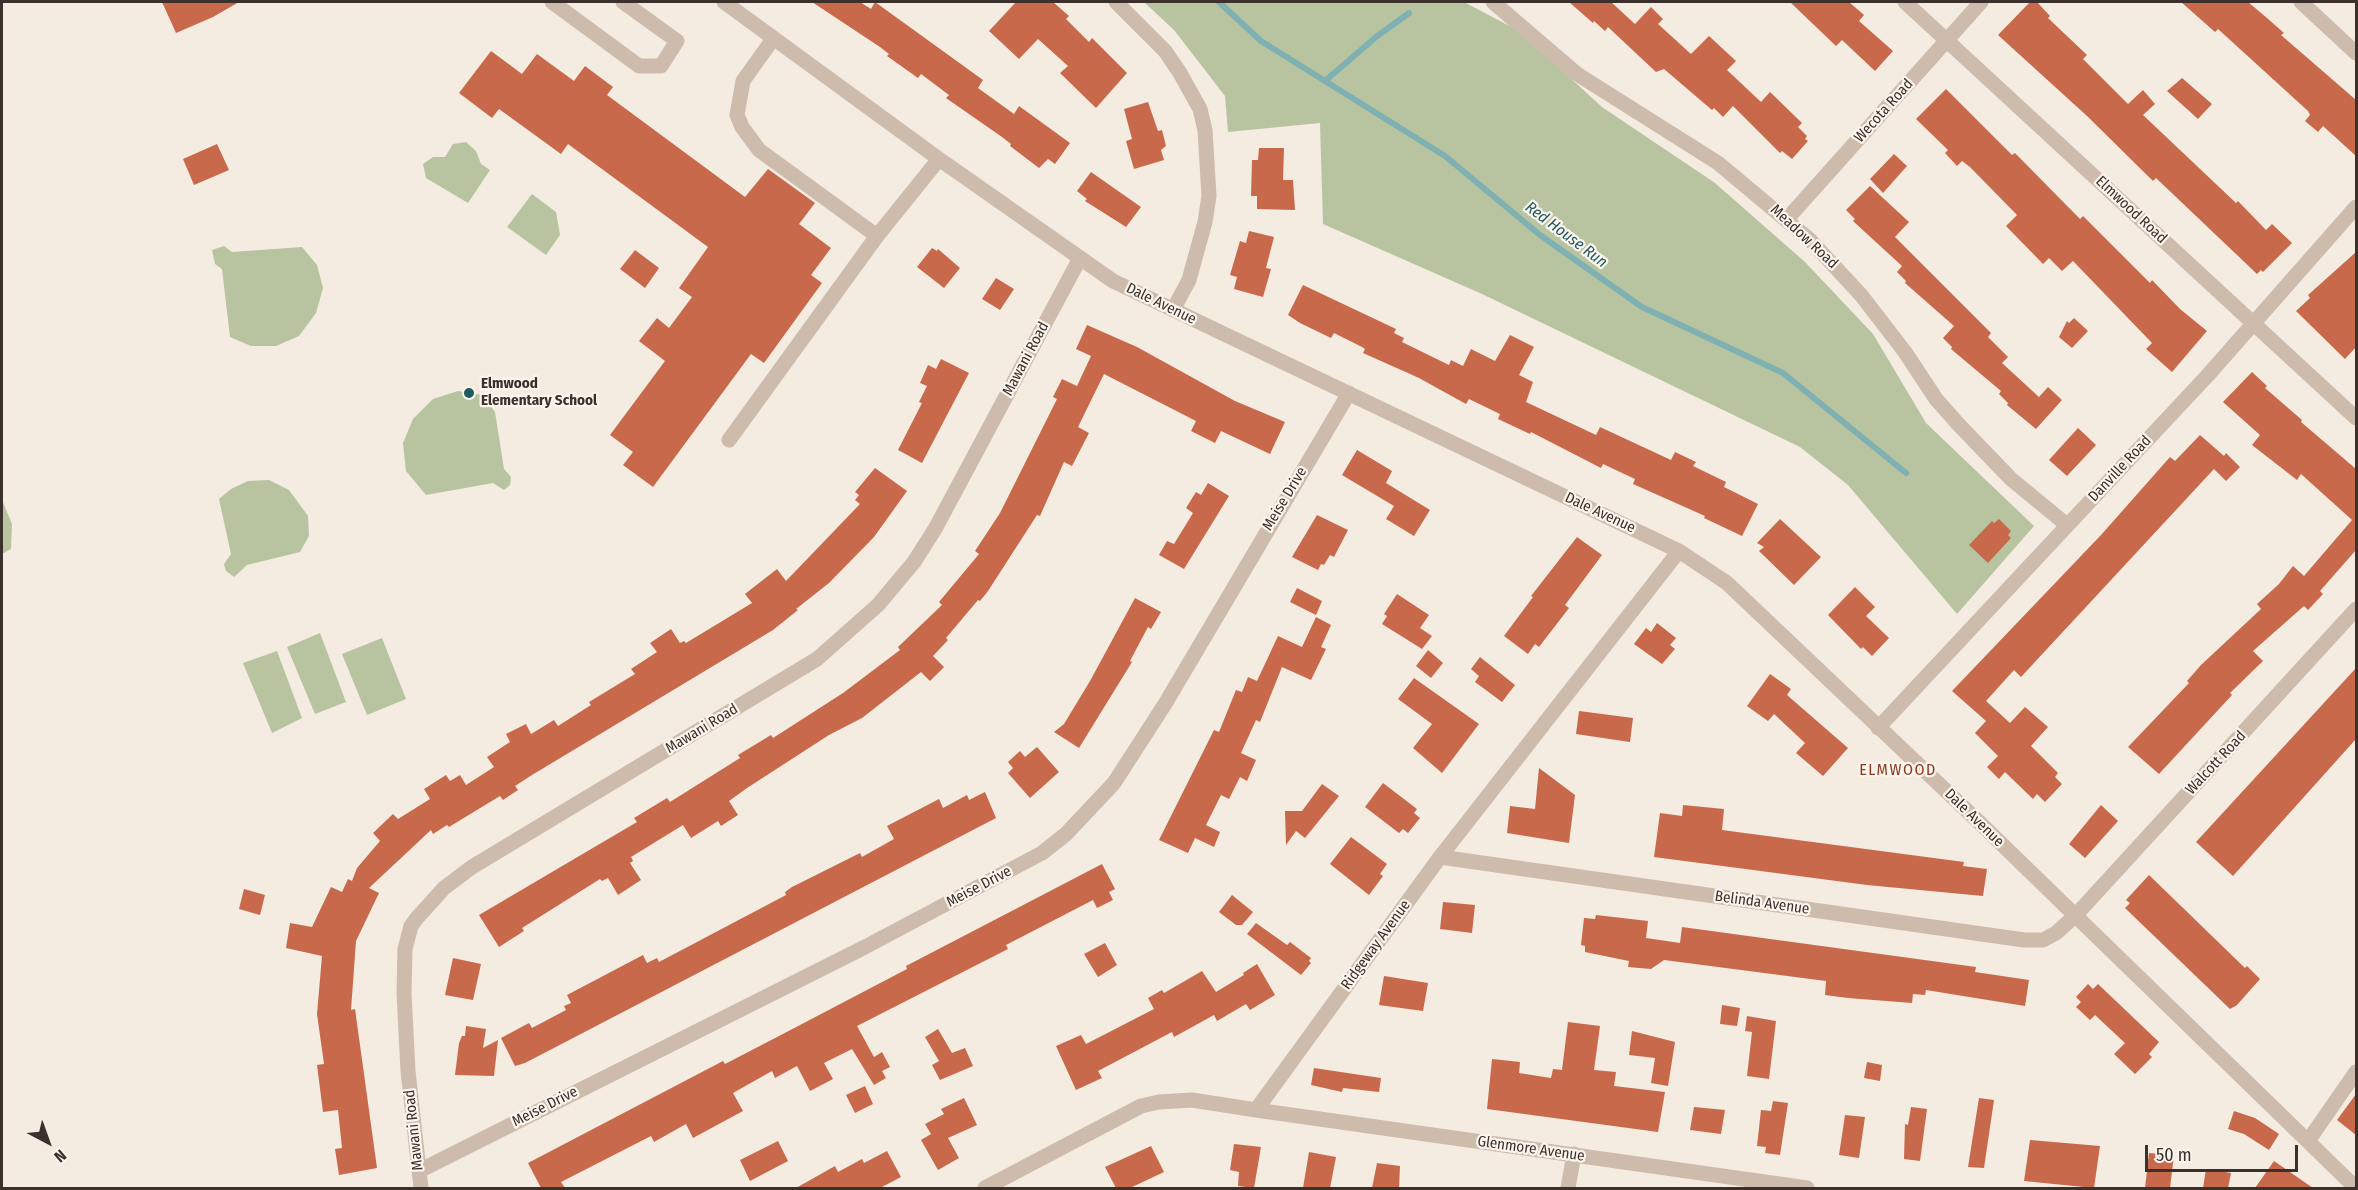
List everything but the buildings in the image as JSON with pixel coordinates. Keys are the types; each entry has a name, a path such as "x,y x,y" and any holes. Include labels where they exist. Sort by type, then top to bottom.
{"street":[{"path":"552,2 639,66 661,66 677,41 623,2"},
{"name":"Dale Avenue","path":"724,2 1079,260 1113,281 1679,551 1727,583 2356,1188"},
{"path":"1116,2 1165,51 1200,109 1205,130 1209,188 1205,222 1189,280 1173,310"},
{"name":"Meadow Road","path":"1493,2 1577,74 1718,163 1787,219 1833,263 1861,295 1905,352 1936,399 1981,449 2067,525"},
{"name":"Elmwood Road","path":"1905,2 2356,418"},
{"name":"Wecota Road","path":"1787,219 1981,2"},
{"path":"2301,2 2356,53"},
{"path":"773,39 743,81 736,115 742,127 759,150 877,236"},
{"path":"729,440 877,236 939,159"},
{"name":"Danville Road","path":"1878,728 2254,322 2356,207"},
{"name":"Mawani Road","path":"421,1188 408,1071 404,993 405,949 411,926 444,888 472,867 817,658 878,605 914,562 935,529 1079,260"},
{"name":"Meise Drive","path":"419,1171 865,948 1042,853 1066,834 1114,783 1165,704 1349,393"},
{"name":"Ridgeway Avenue","path":"1256,1110 1440,858 1679,551"},
{"name":"Walcott Road","path":"2075,916 2356,609"},
{"name":"Belinda Avenue","path":"1440,858 2024,940 2035,941 2050,937 2075,916"},
{"path":"2308,1141 2356,1072"},
{"path":"985,1188 1141,1106 1159,1102 1192,1100 1256,1110"},
{"name":"Glenmore Avenue","path":"1256,1110 1807,1188"},
{"path":"1568,1188 1574,1154"}],"green space":[{"path":"1144,2 1464,2 1519,31 1602,107 1715,183 1805,262 1873,334 1926,423 2034,526 1957,614 1848,485 1800,447 1482,294 1323,224 1320,123 1228,132 1225,96 1174,30"},
{"path":"466,142 476,151 481,164 490,170 468,203 426,178 423,164 433,157 445,157 453,144"},
{"path":"532,194 556,212 560,235 546,255 507,227"},
{"path":"224,246 232,252 302,247 317,265 323,288 316,313 299,336 276,346 251,346 230,337 222,269 215,264 212,250"},
{"path":"458,391 483,395 495,412 504,469 511,477 510,485 504,490 493,483 426,495 406,471 403,443 413,419 433,399"},
{"path":"269,480 289,490 308,516 309,536 300,552 247,565 234,577 226,571 224,564 231,554 219,499 231,489 248,481"},
{"path":"2,500 12,524 11,549 2,554"},
{"path":"320,633 346,702 315,714 287,647"},
{"path":"382,638 406,699 367,715 342,654"},
{"path":"277,651 302,718 272,733 243,663"}],"waterway":[{"name":"Red House Run","path":"1219,2 1261,41 1445,156 1540,235 1642,307 1783,373 1906,473"},
{"path":"1325,81 1376,37 1409,13"}],"place":[{"name":"Elmwood Elementary School","path":"469,393"}],"district":[{"name":"ELMWOOD","path":"1898,771"}]}
